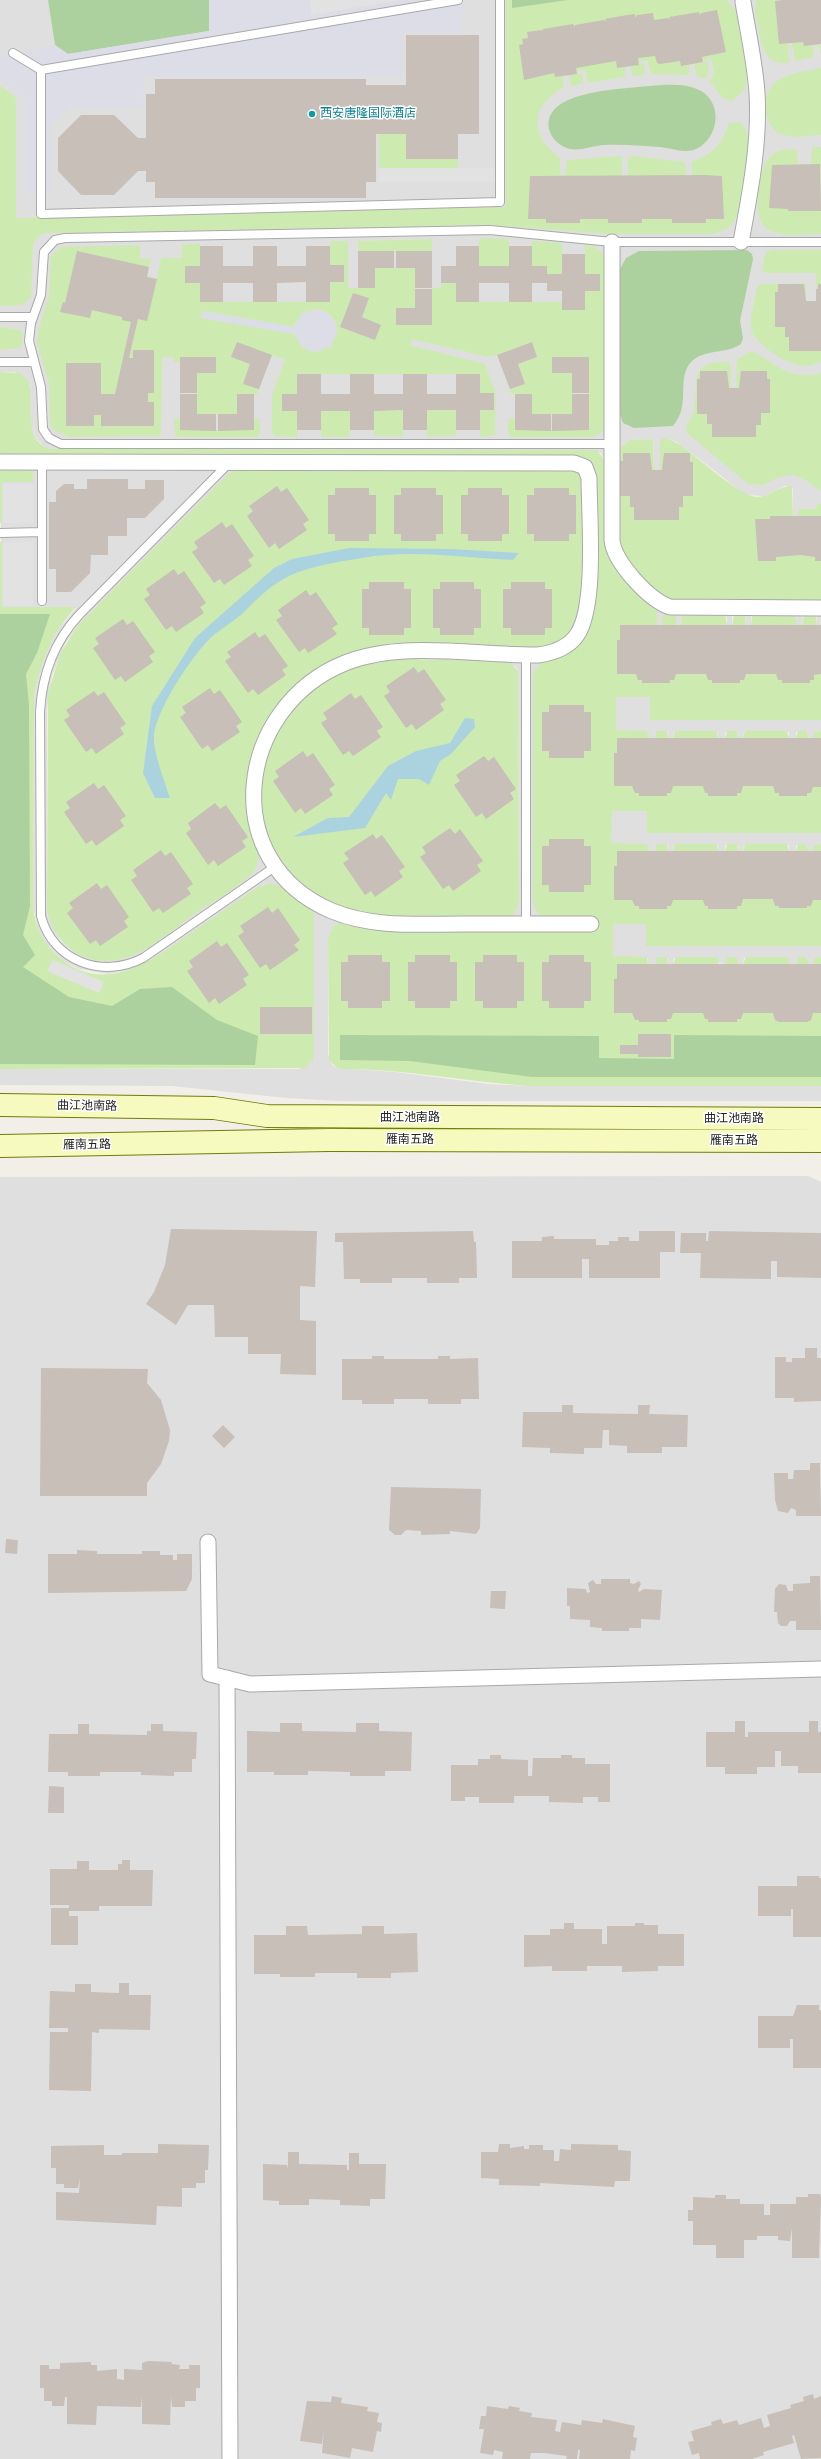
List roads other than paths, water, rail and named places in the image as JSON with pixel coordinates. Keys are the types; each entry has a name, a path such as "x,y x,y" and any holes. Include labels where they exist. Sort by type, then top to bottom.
{"main road":[{"name":"曲江池南路","path":"0,1105 214,1108 267,1116 821,1119"},
{"name":"雁南五路","path":"0,1146 329,1140 821,1141"}],"street":[{"path":"741,242 754,166 757,110 756,81 742,1"},
{"path":"612,242 612,540 614,552 621,562 656,600 678,608 821,608"},
{"path":"0,462 580,464 585,467 589,478 589,588 585,616 577,635 565,646 546,654 526,655 419,652 381,654 338,666 303,688 285,706 272,724 262,747 255,772 254,797 257,822 265,847 276,866 290,883 310,899 332,911 360,919 401,924 591,924"},
{"path":"208,1542 210,1674 250,1684 821,1669"},
{"path":"227,1678 230,2459"}],"lane":[{"path":"14,53 41,70 458,0"},
{"path":"41,70 41,214 500,202 500,0"},
{"path":"612,444 65,445 49,438 43,429 41,387 29,342 33,317 41,295 42,262 44,252 55,240 65,238 490,230 612,242 821,242"},
{"path":"0,317 33,317"},
{"path":"0,362 34,362"},
{"path":"42,462 42,602"},
{"path":"229,463 79,615 64,633 51,658 42,689 40,712 41,916 52,940 67,955 92,966 118,966 144,958 276,866"},
{"path":"0,533 42,532"},
{"path":"526,655 526,924"}],"water":[{"path":"349,548 451,549 519,553 513,560 419,554 381,555 315,567 289,576 275,584 242,614 215,634 207,642 187,667 168,697 156,726 154,743 162,776 170,798 155,798 143,773 152,706 195,638 274,568 292,559"},
{"path":"465,718 474,719 475,727 451,754 440,761 429,785 419,779 398,779 391,800 386,793 365,828 293,837 328,818 349,817 388,766 416,751 450,743"}],"place":[{"name":"西安唐隆国际酒店","path":"312,114"}]}
